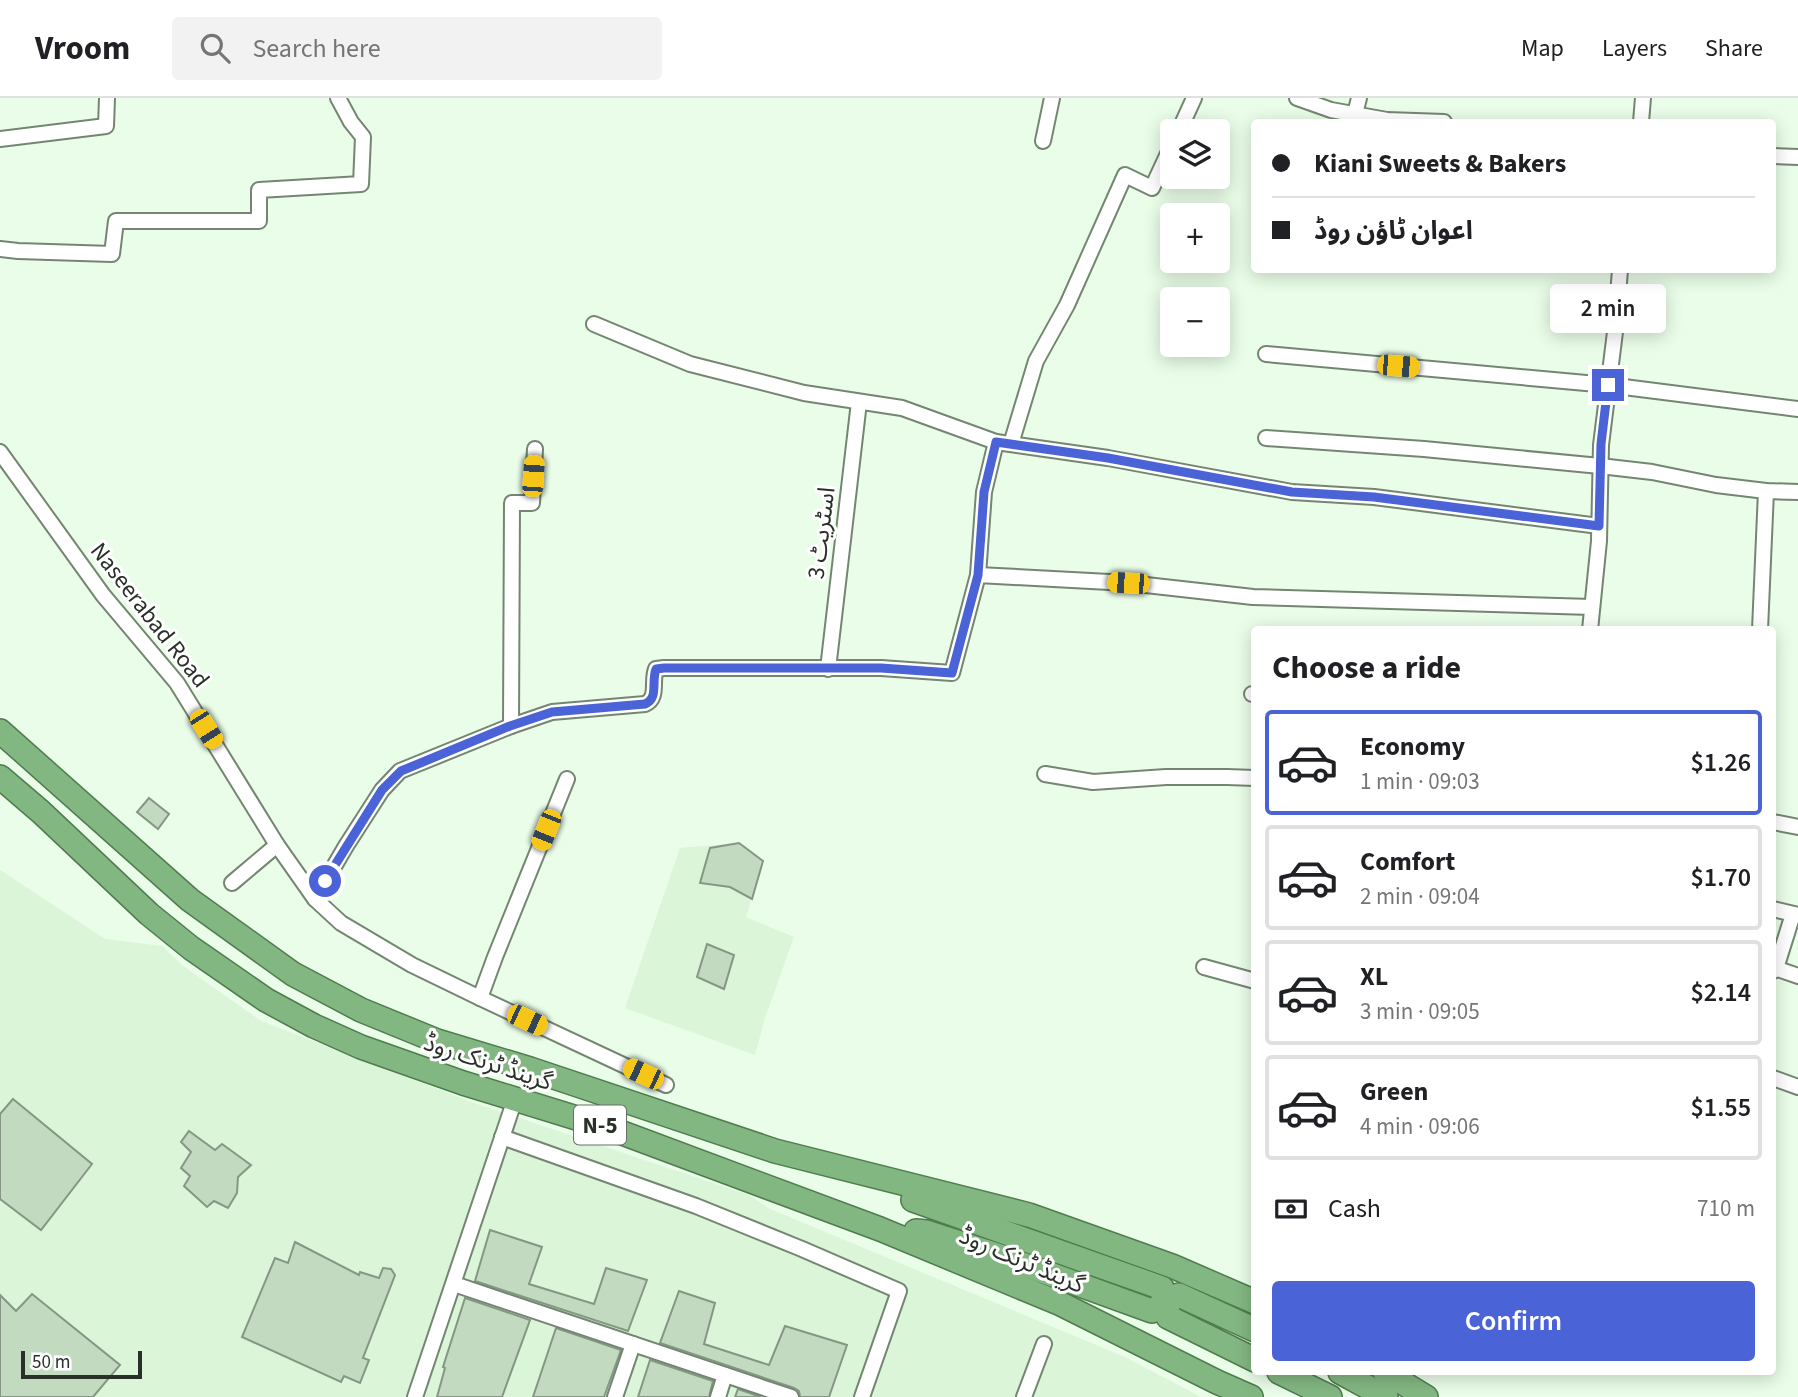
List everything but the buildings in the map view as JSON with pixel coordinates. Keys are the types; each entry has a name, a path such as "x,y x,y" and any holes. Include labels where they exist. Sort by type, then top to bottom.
{"highway":[{"name":"گرینڈ ٹرنک روڈ","path":"0,731 190,900 293,974 361,1010 437,1041 775,1151 1029,1215 1172,1266 1251,1300"},
{"name":"گرینڈ ٹرنک روڈ","path":"0,777 149,914 191,948 266,1000 314,1026 361,1047 463,1083 608,1128 880,1228 1061,1304 1251,1397"},
{"path":"775,1151 1162,1288 1164,1296 1159,1308 1152,1311 926,1232 880,1228"},
{"path":"1251,1329 1179,1294 1168,1301 1168,1317 1251,1358"},
{"path":"1285,1375 1330,1397"},
{"path":"1346,1375 1386,1397"},
{"path":"1390,1375 1426,1397"}],"street":[{"path":"0,139 106,126 107,98"},
{"path":"0,249 112,254 116,221 259,221 259,190 361,184 363,137 338,98"},
{"path":"1043,141 1052,98"},
{"path":"1184,119 1194,98"},
{"path":"1297,98 1331,110 1382,119"},
{"path":"1355,114 1359,98"},
{"path":"1641,119 1643,98"},
{"path":"1776,156 1798,157"},
{"path":"315,899 382,790 401,771 510,726 552,712 651,702 656,669 881,668 952,673 978,575 984,492 1003,443 1037,361 1067,305 1125,175 1152,188 1160,171"},
{"path":"1590,626 1599,526 1601,444 1620,273"},
{"path":"594,324 690,364 804,393 902,408 1003,443 1108,458 1292,492 1374,497 1599,526"},
{"path":"1266,354 1608,385 1798,409"},
{"name":"اسٹریٹ 3","path":"828,669 859,402"},
{"path":"1266,438 1424,449 1600,466 1652,472 1716,485 1798,492"},
{"path":"510,726 512,503 532,503 535,449"},
{"name":"Naseerabad Road","path":"0,452 103,595 177,683 277,845 315,899 341,923 412,965 666,1085"},
{"path":"1760,626 1766,491"},
{"path":"978,575 1128,583 1254,597 1592,607"},
{"path":"1045,774 1093,782 1166,777 1251,778"},
{"path":"480,998 567,779"},
{"path":"1776,823 1798,827"},
{"path":"232,883 277,845"},
{"path":"1776,910 1796,914 1776,965"},
{"path":"1204,967 1251,980"},
{"path":"1776,970 1798,976"},
{"path":"1776,1079 1798,1087"},
{"path":"415,1397 515,1099"},
{"path":"502,1137 696,1206 899,1291 862,1397"},
{"path":"454,1284 791,1397"},
{"path":"615,1397 633,1344"},
{"path":"1024,1397 1044,1344"},
{"path":"718,1397 725,1375"}],"shaded area":[{"path":"739,843 763,861 746,917 794,937 765,1018 755,1055 625,1008 680,848"},
{"path":"0,870 105,939 162,946 182,965 261,1021 477,1104 749,1195 768,1208 1125,1357 1201,1397 0,1397"}],"route":[{"path":"325,881 382,790 401,771 510,726 552,712 651,702 656,669 881,668 952,673 978,575 984,492 996,442 1108,458 1292,492 1374,497 1599,526 1601,444 1608,385"}]}
